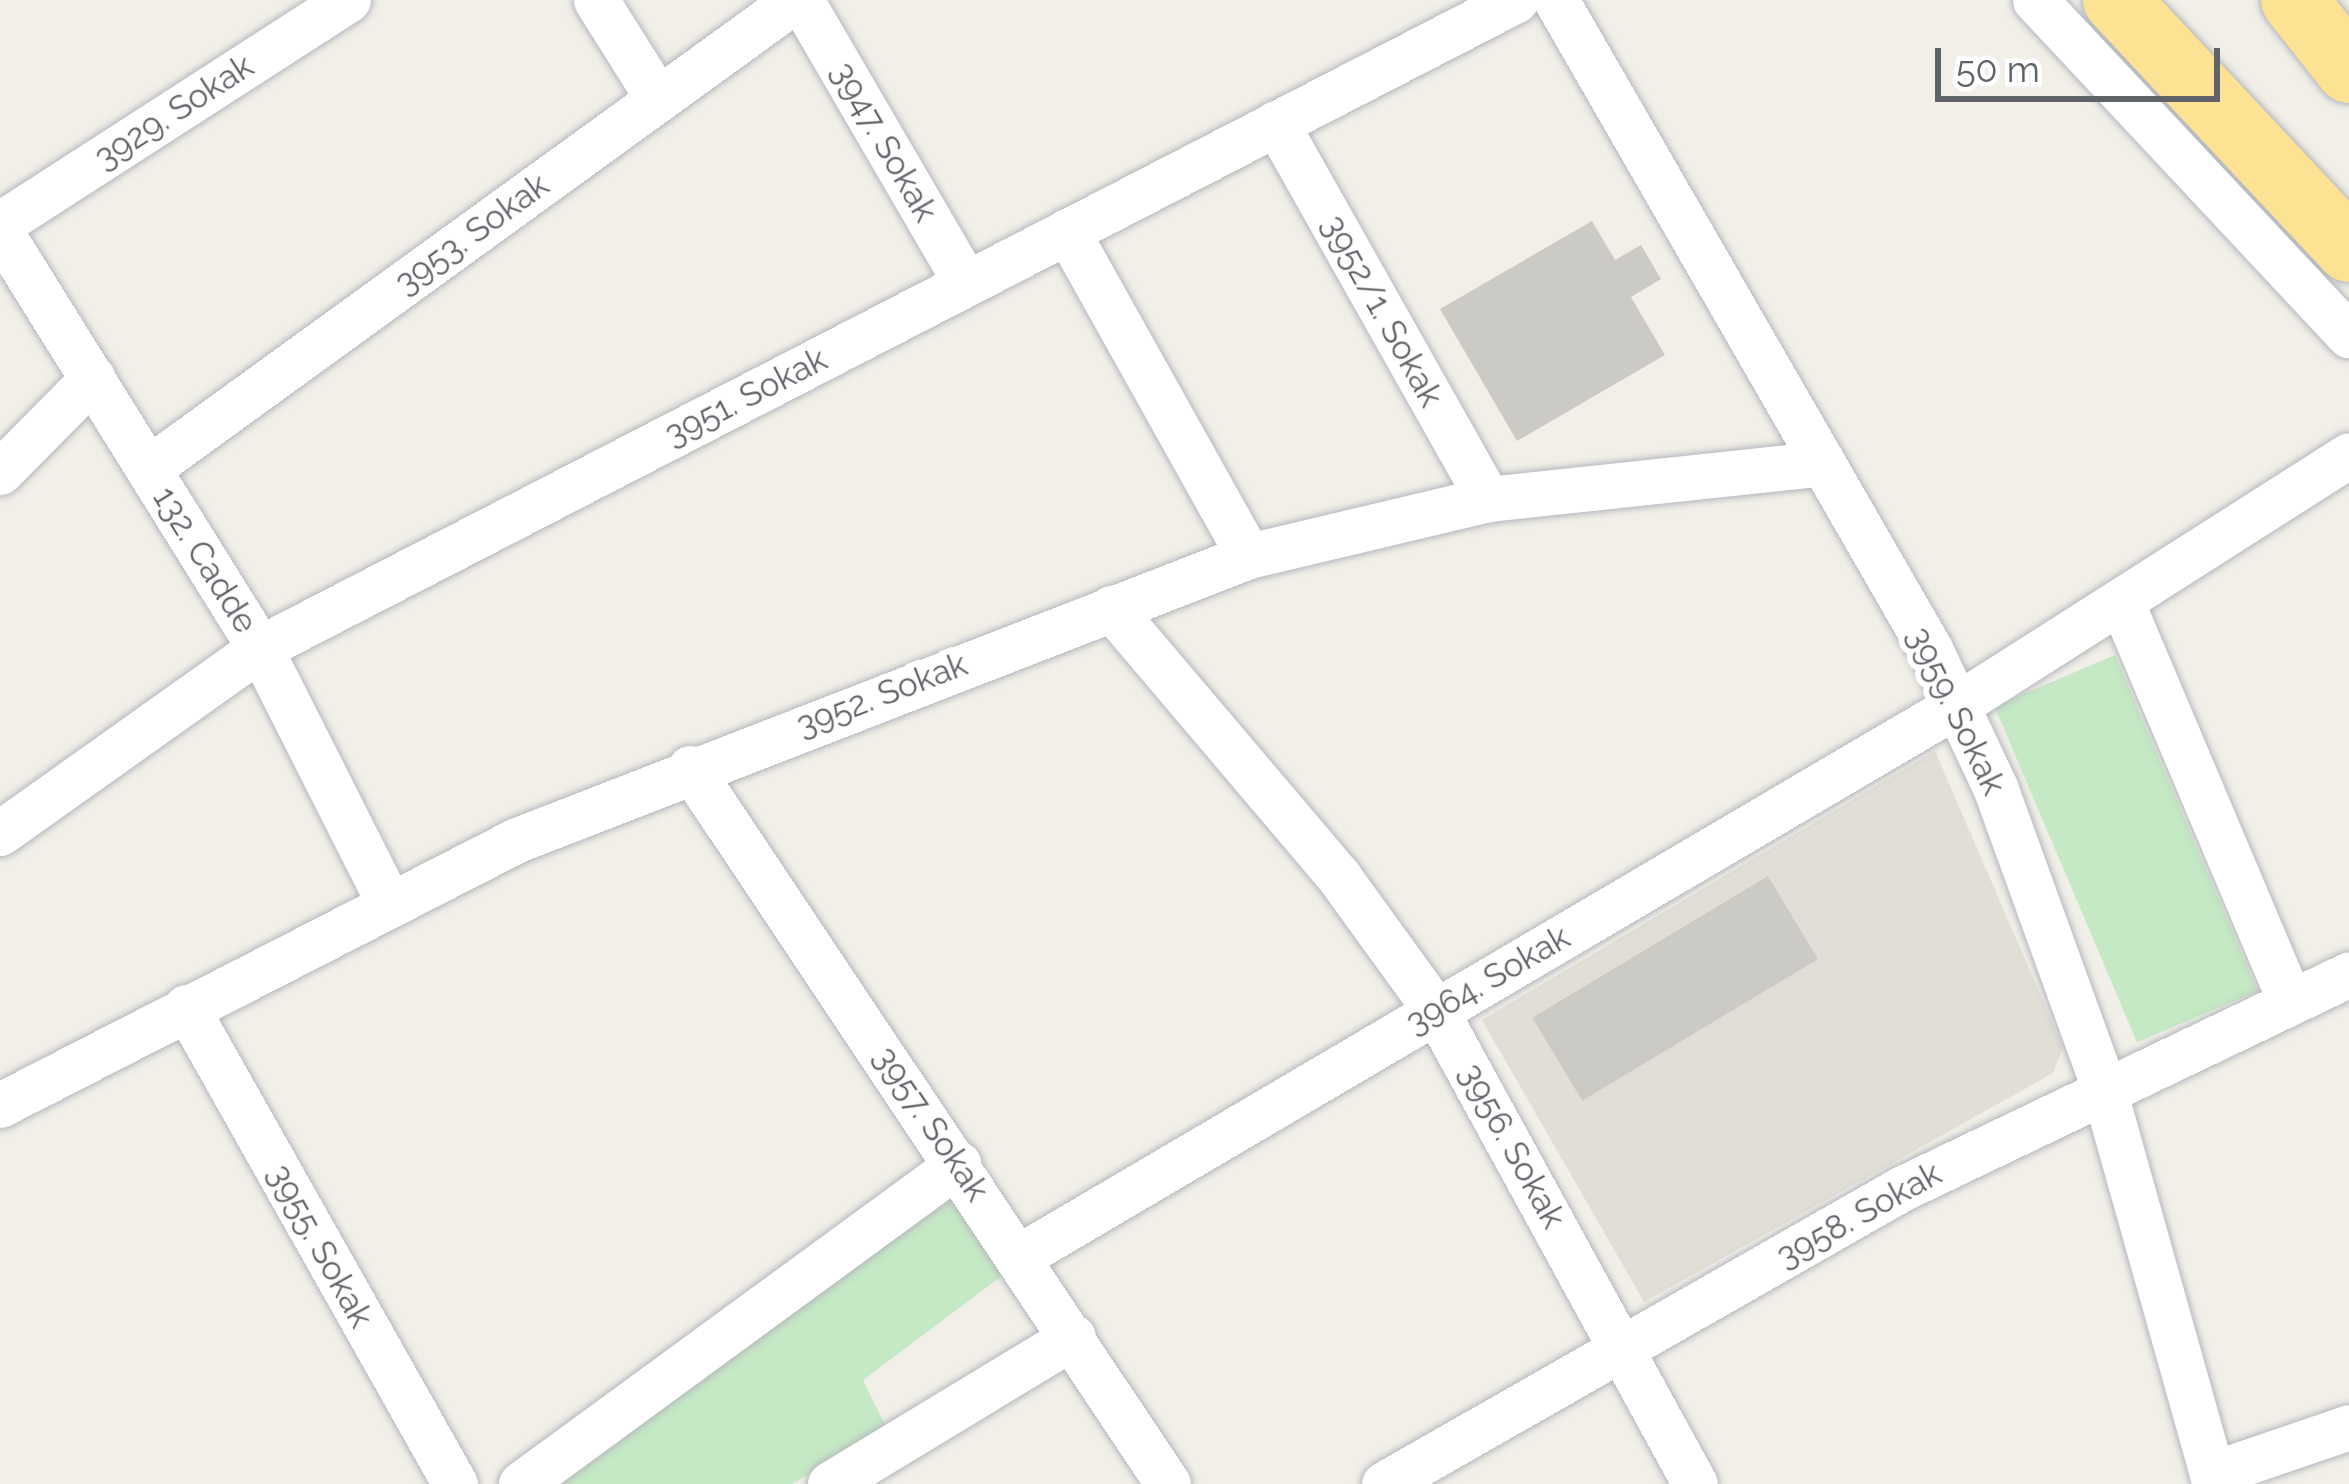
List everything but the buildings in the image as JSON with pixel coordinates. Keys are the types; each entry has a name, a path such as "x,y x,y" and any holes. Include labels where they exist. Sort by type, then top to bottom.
{"highway":[{"path":"2116,0 2349,249"},
{"path":"2294,0 2349,70"}],"street":[{"name":"3929. Sokak","path":"0,228 348,0"},
{"path":"596,0 658,99"},
{"name":"3953. Sokak","path":"149,468 798,0"},
{"name":"3947. Sokak","path":"798,0 966,283"},
{"name":"3951. Sokak","path":"0,833 260,648 1516,0"},
{"name":"3959. Sokak","path":"1556,0 1957,705 2019,850 2103,1086 2214,1479"},
{"path":"2035,0 2349,334"},
{"name":"3952/1. Sokak","path":"1276,124 1488,500"},
{"name":"132. Cadde","path":"0,228 260,648 388,901"},
{"path":"1066,231 1249,556"},
{"path":"0,472 93,378"},
{"name":"3964. Sokak","path":"1020,1256 1957,705 2349,454"},
{"name":"3952. Sokak","path":"0,1105 388,901 690,767 1249,556 1488,500 1823,463"},
{"path":"2121,601 2290,1001"},
{"name":"3956. Sokak","path":"1111,608 1339,877 1436,1011 1625,1346 1695,1484"},
{"name":"3957. Sokak","path":"690,767 1168,1484"},
{"name":"3958. Sokak","path":"1384,1484 1901,1189 2103,1086 2349,974"},
{"name":"3955. Sokak","path":"186,1007 455,1484"},
{"path":"521,1484 958,1164"},
{"path":"830,1484 1073,1337"},
{"path":"2214,1479 2349,1426"}],"shaded area":[{"path":"1935,751 2063,1047 2053,1073 1644,1302 1482,1020"}],"green space":[{"path":"2115,655 2258,991 2137,1042 1994,706"},
{"path":"939,1199 959,1199 1007,1272 863,1380 886,1427 792,1484 548,1484"}]}
